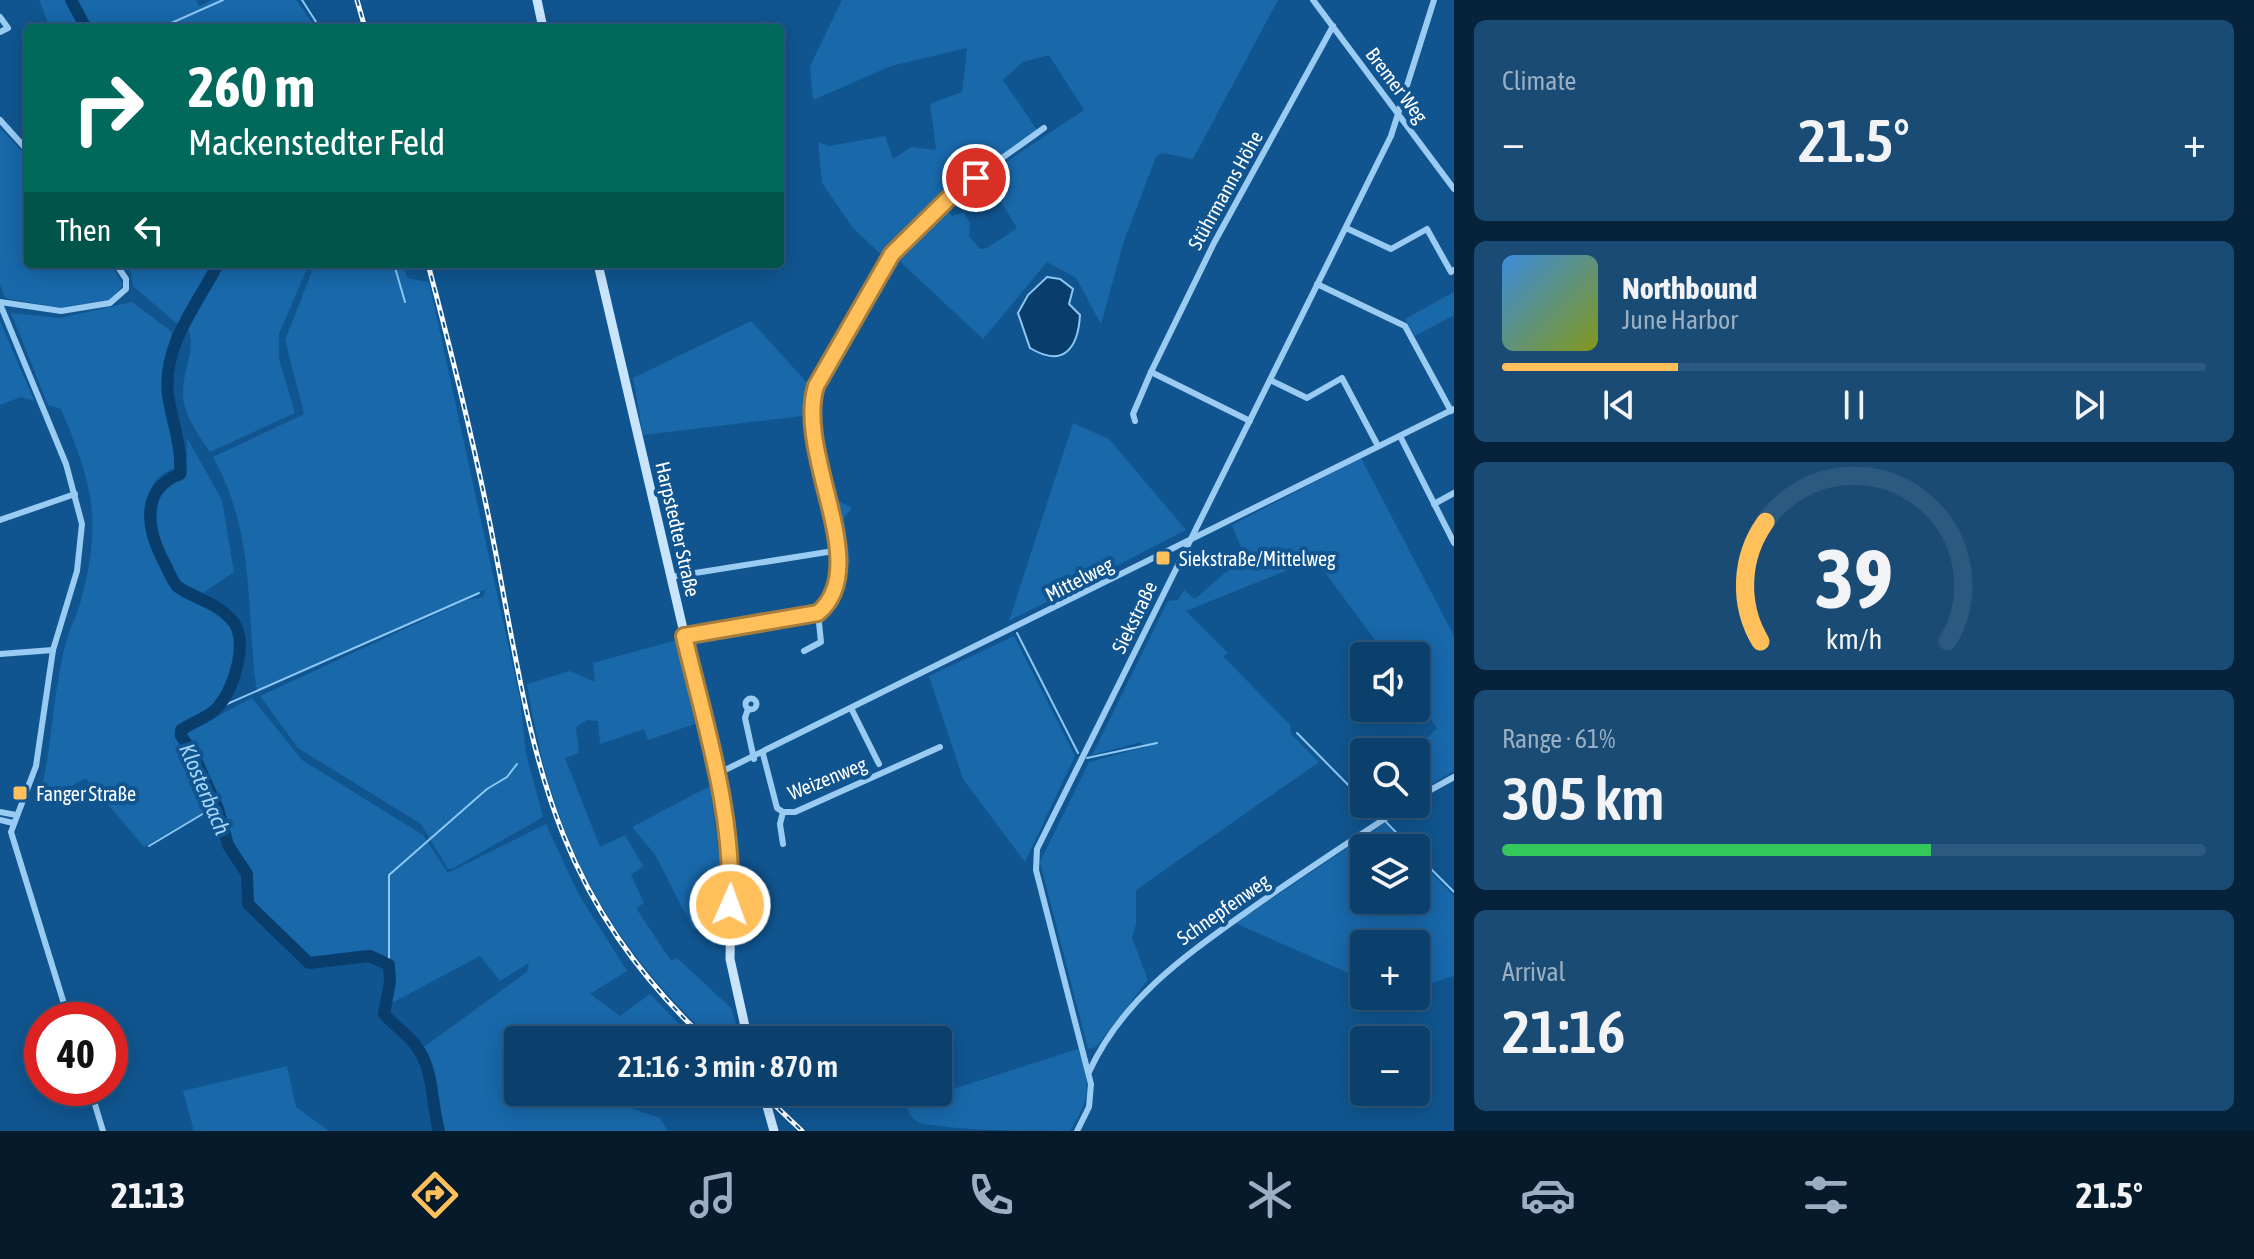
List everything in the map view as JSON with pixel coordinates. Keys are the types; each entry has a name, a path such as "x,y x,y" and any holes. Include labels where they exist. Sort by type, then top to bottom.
{"street":[{"path":"537,0 542,24"},
{"name":"Bremer Weg","path":"1313,0 1454,189"},
{"name":"Siekstraße","path":"1077,1131 1091,1101 1089,1072 1058,963 1034,858 1346,228 1398,114 1434,0"},
{"path":"0,17 8,28 0,32"},
{"name":"Stührmanns Höhe","path":"1135,421 1133,414 1151,372 1214,243 1333,26"},
{"path":"0,120 24,147"},
{"path":"684,636 818,613 826,606 841,562 811,431 810,406 822,372 892,254 953,194 1044,128"},
{"path":"1346,228 1391,249 1427,229 1451,272 1454,270"},
{"path":"63,1002 12,842 13,823 36,766 53,650 77,571 82,524 75,494 0,303 61,311 110,303 126,289 126,279 119,268"},
{"name":"Harpstedter Straße","path":"599,268 717,774 732,862 731,969 745,1026"},
{"path":"1317,284 1405,326 1453,410"},
{"path":"1151,372 1250,421"},
{"path":"1270,380 1307,398 1342,378 1378,446"},
{"name":"Mittelweg","path":"717,774 754,759 1453,410"},
{"path":"1400,436 1454,543"},
{"path":"1434,504 1454,493"},
{"path":"0,520 75,494"},
{"path":"670,577 840,550"},
{"path":"804,651 821,642 818,613"},
{"path":"0,654 53,650"},
{"path":"748,709 745,718 754,759"},
{"path":"852,710 879,764"},
{"name":"Weizenweg","path":"763,754 775,803 783,812 795,812 940,747"},
{"path":"1430,790 1454,777"},
{"path":"0,812 16,815"},
{"path":"783,812 780,824 783,844"},
{"name":"Schnepfenweg","path":"1089,1072 1100,1048 1130,1007 1171,966 1387,818"},
{"path":"0,820 13,823"},
{"path":"95,1106 103,1131"},
{"path":"767,1106 774,1131"}],"shaded area":[{"path":"39,0 66,0 78,24 48,24"},
{"path":"76,0 196,0 199,6 212,0 296,0 313,24 89,24"},
{"path":"842,0 1278,0 1193,159 1162,153 1156,157 1124,241 1101,324 1076,278 1047,262 983,339 894,256 943,207 952,216 964,212 970,223 969,236 980,249 987,248 1017,228 985,176 1084,110 1049,55 1023,62 1003,80 1037,130 952,191 885,258 853,228 822,183 818,142 829,146 885,136 893,159 911,147 936,150 930,104 962,92 967,48 891,66 813,100 810,66"},
{"path":"0,128 24,154 24,268 113,268 123,285 111,300 60,308 5,298 0,284"},
{"path":"128,268 214,268 181,327 133,286"},
{"path":"219,268 307,268 279,334 279,359 295,413 210,452 188,414 183,398 191,342 187,327"},
{"path":"313,268 404,268 407,278 429,282 520,699 526,753 543,817 452,869 448,869 421,824 298,748 260,696 467,600 483,597 486,589 258,691 256,686 242,541 236,513 213,457 304,414 285,340"},
{"path":"1047,277 1060,279 1073,289 1069,304 1080,315 1072,346 1067,352 1051,356 1030,348 1018,313 1028,295"},
{"path":"1454,292 1454,315 1415,336 1405,319"},
{"path":"132,302 172,332 165,388 175,461 174,469 159,477 151,490 147,506 152,544 177,591 230,621 236,645 232,672 221,698 209,711 185,723 174,735 187,753 211,808 144,847 86,778 38,804 61,666 88,572 93,524 87,481 72,435 61,409 48,405 11,313 60,318"},
{"path":"0,321 34,401 21,397 0,405"},
{"path":"751,321 820,397 819,433 837,500 852,508 844,518 850,561 834,602 832,597 843,563 815,447 811,415 643,435 633,378"},
{"path":"1073,423 1109,439 1186,530 1009,621"},
{"path":"187,438 222,500 234,572 203,593 182,583 172,572 158,534 160,494 165,484 181,481 187,474"},
{"path":"1361,458 1454,636 1454,771 1430,785 1430,738 1427,738 1437,728 1430,718 1430,642 1377,642 1315,559 1186,611 1228,653 1223,656 1290,725 1291,734 1319,762 1136,890 1136,924 1132,938 1148,980 1096,1047 1088,1049 1040,862 1089,762 1145,747 1141,742 1092,755 1168,601 1178,600 1184,590 1195,599 1226,572 1247,562 1232,525"},
{"path":"1014,636 1075,756 1025,862 963,779 929,676"},
{"path":"677,640 695,724 648,740 644,729 600,744 598,721 587,720 576,727 579,753 565,758 600,847 625,835 643,866 631,875 644,903 636,908 671,961 677,958 732,1009 736,1026 698,1026 673,1000 611,921 567,836 551,789 527,684 570,671 595,682 593,663"},
{"path":"252,698 302,760 423,835 448,873 546,824 578,893 627,971 590,994 620,1016 650,994 681,1026 504,1026 504,1106 633,1106 633,1109 660,1118 668,1131 444,1131 431,1066 421,1049 527,972 529,963 500,981 480,956 390,1004 394,982 390,959 363,950 310,958 251,903 250,874 231,842 221,809 185,737 191,730"},
{"path":"710,786 723,888 721,931 693,929 656,856 632,827"},
{"path":"1385,823 1395,834 1368,834"},
{"path":"1350,846 1350,914 1430,914 1430,871 1454,896 1454,976 1430,984 1430,930 1350,930 1350,974 1235,923"},
{"path":"1078,1049 1087,1082 1082,1109 1070,1131 954,1128 920,1123 911,1115 907,1106 952,1106 952,1089"},
{"path":"287,1066 296,1107 329,1131 194,1131 183,1091"}],"waterway":[{"name":"Klosterbach","path":"71,0 84,24"},
{"path":"169,24 223,0"},
{"path":"302,0 317,24"},
{"name":"Klosterbach","path":"216,268 183,326 170,360 168,395 178,443 180,474 166,481 157,491 150,514 155,540 174,583 230,618 236,627 240,651 234,677 223,700 209,715 181,730 181,736 192,751 218,809 228,845 247,874 248,904 309,963 370,956 389,965 390,982 384,1014 409,1037 422,1055 429,1075 439,1131"},
{"path":"395,268 405,302"},
{"path":"218,708 479,593"},
{"path":"1017,633 1078,753"},
{"path":"1297,733 1350,787"},
{"path":"1087,758 1157,743"},
{"path":"389,965 389,875 487,789 507,777 517,764"},
{"path":"149,846 216,806"},
{"path":"1386,822 1398,834"},
{"path":"1430,868 1454,892"}],"railway":[{"path":"357,0 364,24"},
{"path":"429,268 478,466 534,745 553,807 577,866 609,925 651,982 693,1026"},
{"path":"776,1106 802,1131"}],"place":[{"name":"Siekstraße/Mittelweg","path":"1163,558"},
{"name":"Fanger Straße","path":"20,793"}],"route":[{"path":"730,905 732,862 726,813 684,636 818,613 826,606 841,562 813,446 810,406 816,386 892,254 953,194 976,178"}]}
